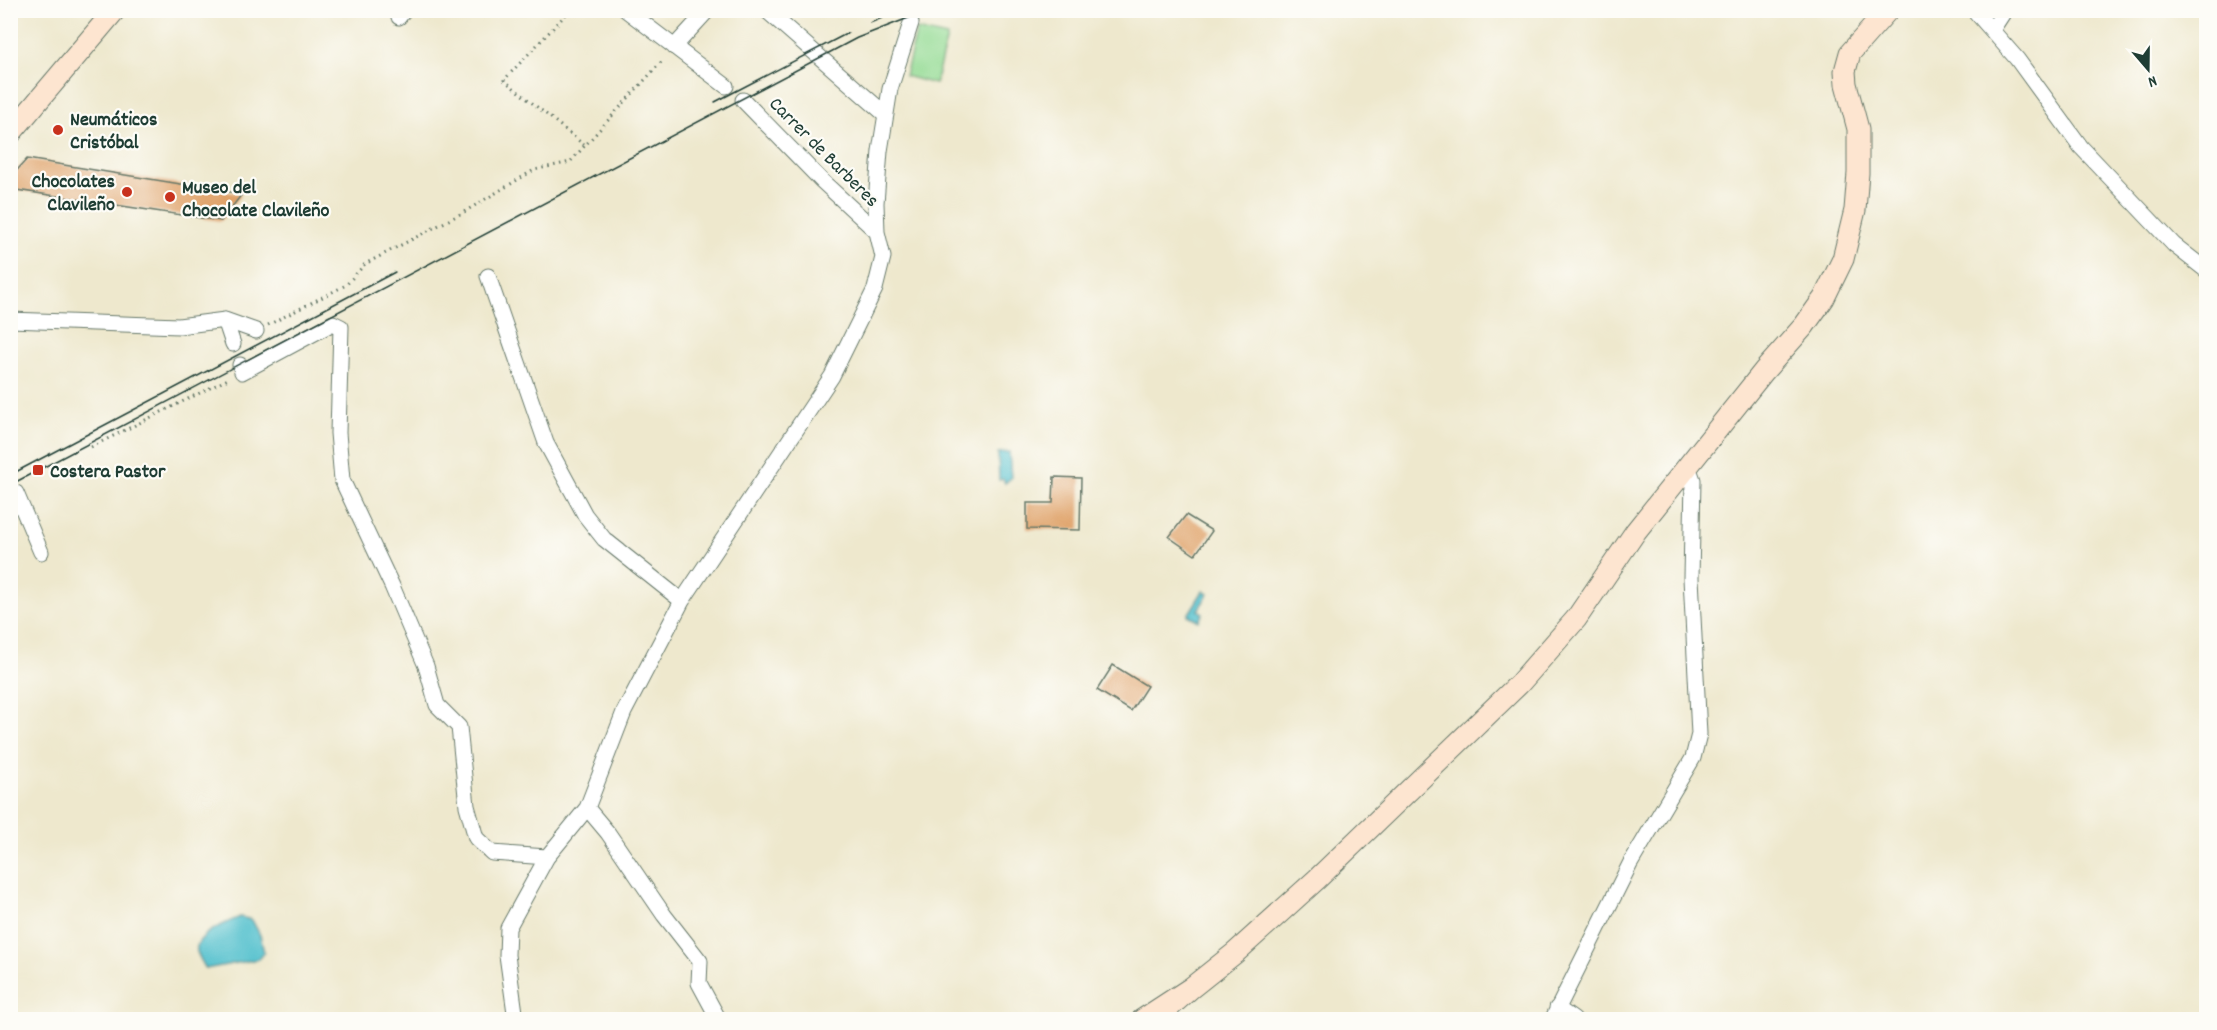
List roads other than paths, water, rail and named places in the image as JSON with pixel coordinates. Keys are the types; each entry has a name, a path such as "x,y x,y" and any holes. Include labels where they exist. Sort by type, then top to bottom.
{"main road":[{"path":"10,134 114,10"},
{"path":"1155,1020 1235,953 1317,879 1519,684 1576,619 1636,531 1804,326 1824,298 1843,259 1855,210 1858,129 1846,84 1845,70 1850,53 1888,10"},
{"path":"1142,1020 1191,988"}],"street":[{"path":"626,10 726,86"},
{"path":"674,47 708,10"},
{"path":"766,10 886,115"},
{"path":"1974,10 2017,59 2081,147 2175,245 2206,270"},
{"path":"1992,30 2005,10"},
{"path":"516,1020 507,955 508,928 547,857 587,808 624,712 682,601 751,501 832,376 875,289 883,257 877,232 876,183 890,89 911,23"},
{"name":"Carrer de Barberes","path":"743,100 822,181 877,232"},
{"path":"488,276 546,443 585,515 604,538 682,601"},
{"path":"10,320 179,326 225,320 256,331"},
{"path":"225,320 233,344"},
{"path":"241,368 333,323 341,327 338,433 342,480 422,656 437,705 459,727 467,806 476,838 492,853 547,857"},
{"path":"1574,1020 1554,1014 1630,864 1693,758 1697,747 1698,716 1691,578 1693,480 1688,466"},
{"path":"16,493 41,552"},
{"path":"587,808 608,833 664,915 700,961 699,983 719,1020"}],"water":[{"path":"1009,452 1011,478 1005,483 1003,479 999,480 998,453"},
{"path":"1203,591 1208,594 1198,610 1203,613 1199,621 1188,615"},
{"path":"240,917 252,920 260,935 264,952 258,959 206,969 197,952 200,940 213,930"}],"tram line":[{"path":"870,23 901,10"},
{"path":"10,485 857,38 929,10"},
{"path":"715,102 848,33"},
{"path":"10,475 395,272"}],"place":[{"name":"Neumáticos Cristóbal","path":"58,130"},
{"name":"Chocolates Clavileño","path":"127,192"},
{"name":"Museo del Chocolate Clavileño","path":"170,197"},
{"name":"Costera Pastor","path":"38,470"}]}
